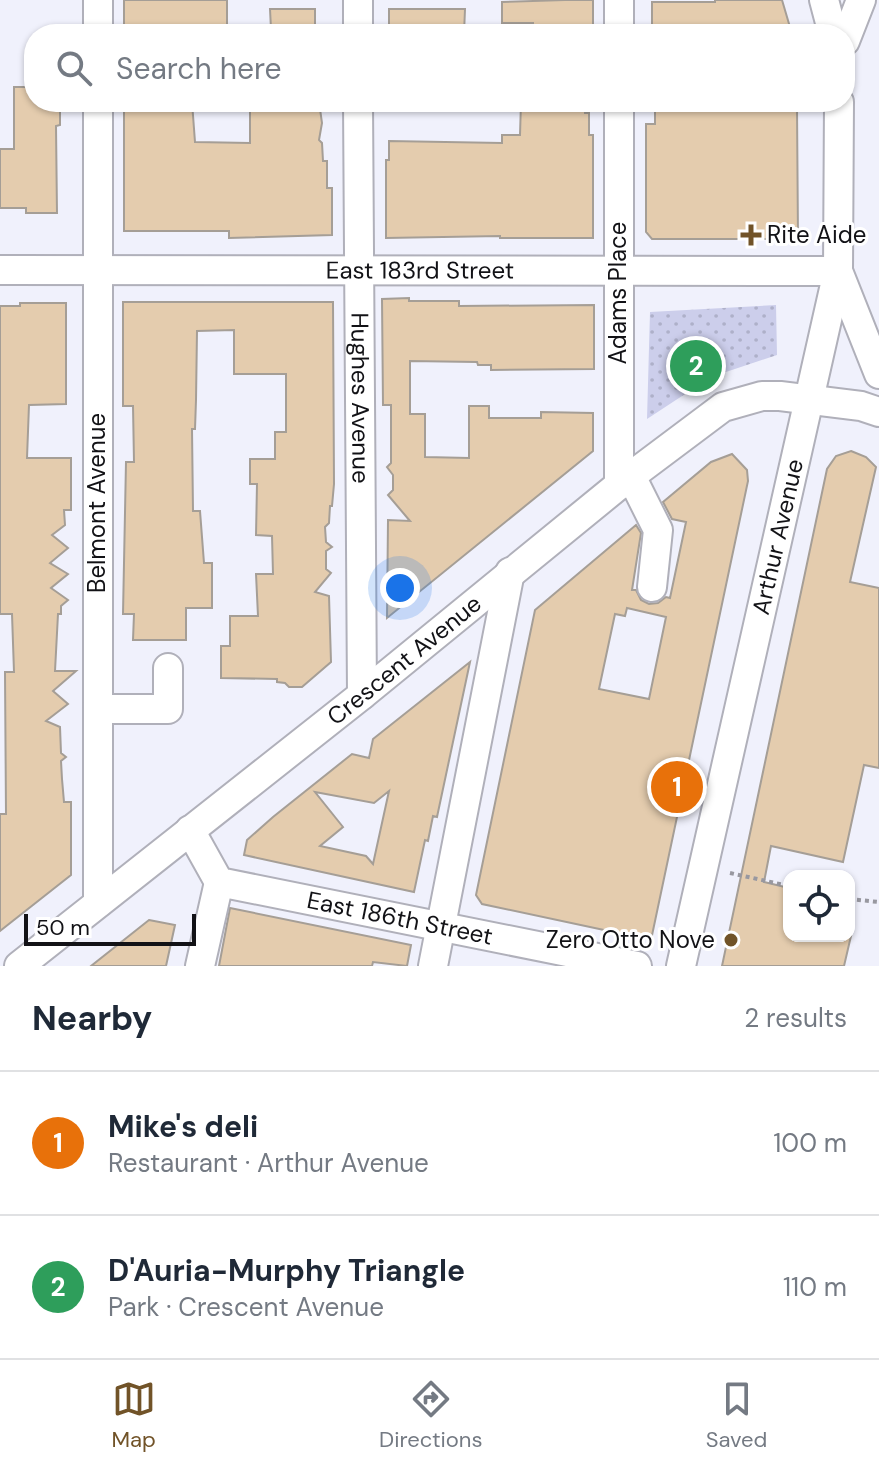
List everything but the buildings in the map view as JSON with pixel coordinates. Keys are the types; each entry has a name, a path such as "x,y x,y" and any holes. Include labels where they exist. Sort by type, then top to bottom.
{"street":[{"path":"98,0 98,24"},
{"path":"358,0 358,24"},
{"path":"619,0 619,24"},
{"path":"824,0 830,24"},
{"path":"852,24 861,0"},
{"name":"Belmont Avenue","path":"98,112 98,903"},
{"name":"Hughes Avenue","path":"358,112 362,695"},
{"name":"Adams Place","path":"619,112 618,271 625,480"},
{"name":"Arthur Avenue","path":"681,966 838,271 839,112"},
{"name":"East 183rd Street","path":"0,270 838,271"},
{"path":"838,271 879,374"},
{"name":"Crescent Avenue","path":"19,966 362,695 625,480 723,407 762,396 861,406 879,412"},
{"path":"625,480 658,530 652,587"},
{"path":"433,966 510,572"},
{"path":"98,709 168,709 168,668"},
{"path":"190,830 219,882 200,966"},
{"name":"East 186th Street","path":"219,882 637,966"}],"path":[{"path":"730,873 783,885"},
{"path":"855,900 879,902"}],"shaded area":[{"path":"776,305 777,355 711,377 647,419 650,312"}],"place":[{"name":"Rite Aide","path":"751,235"},
{"name":"D'Auria-Murphy Triangle","path":"696,366"},
{"name":"Mike's deli","path":"677,787"},
{"name":"Zero Otto Nove","path":"731,940"}]}
